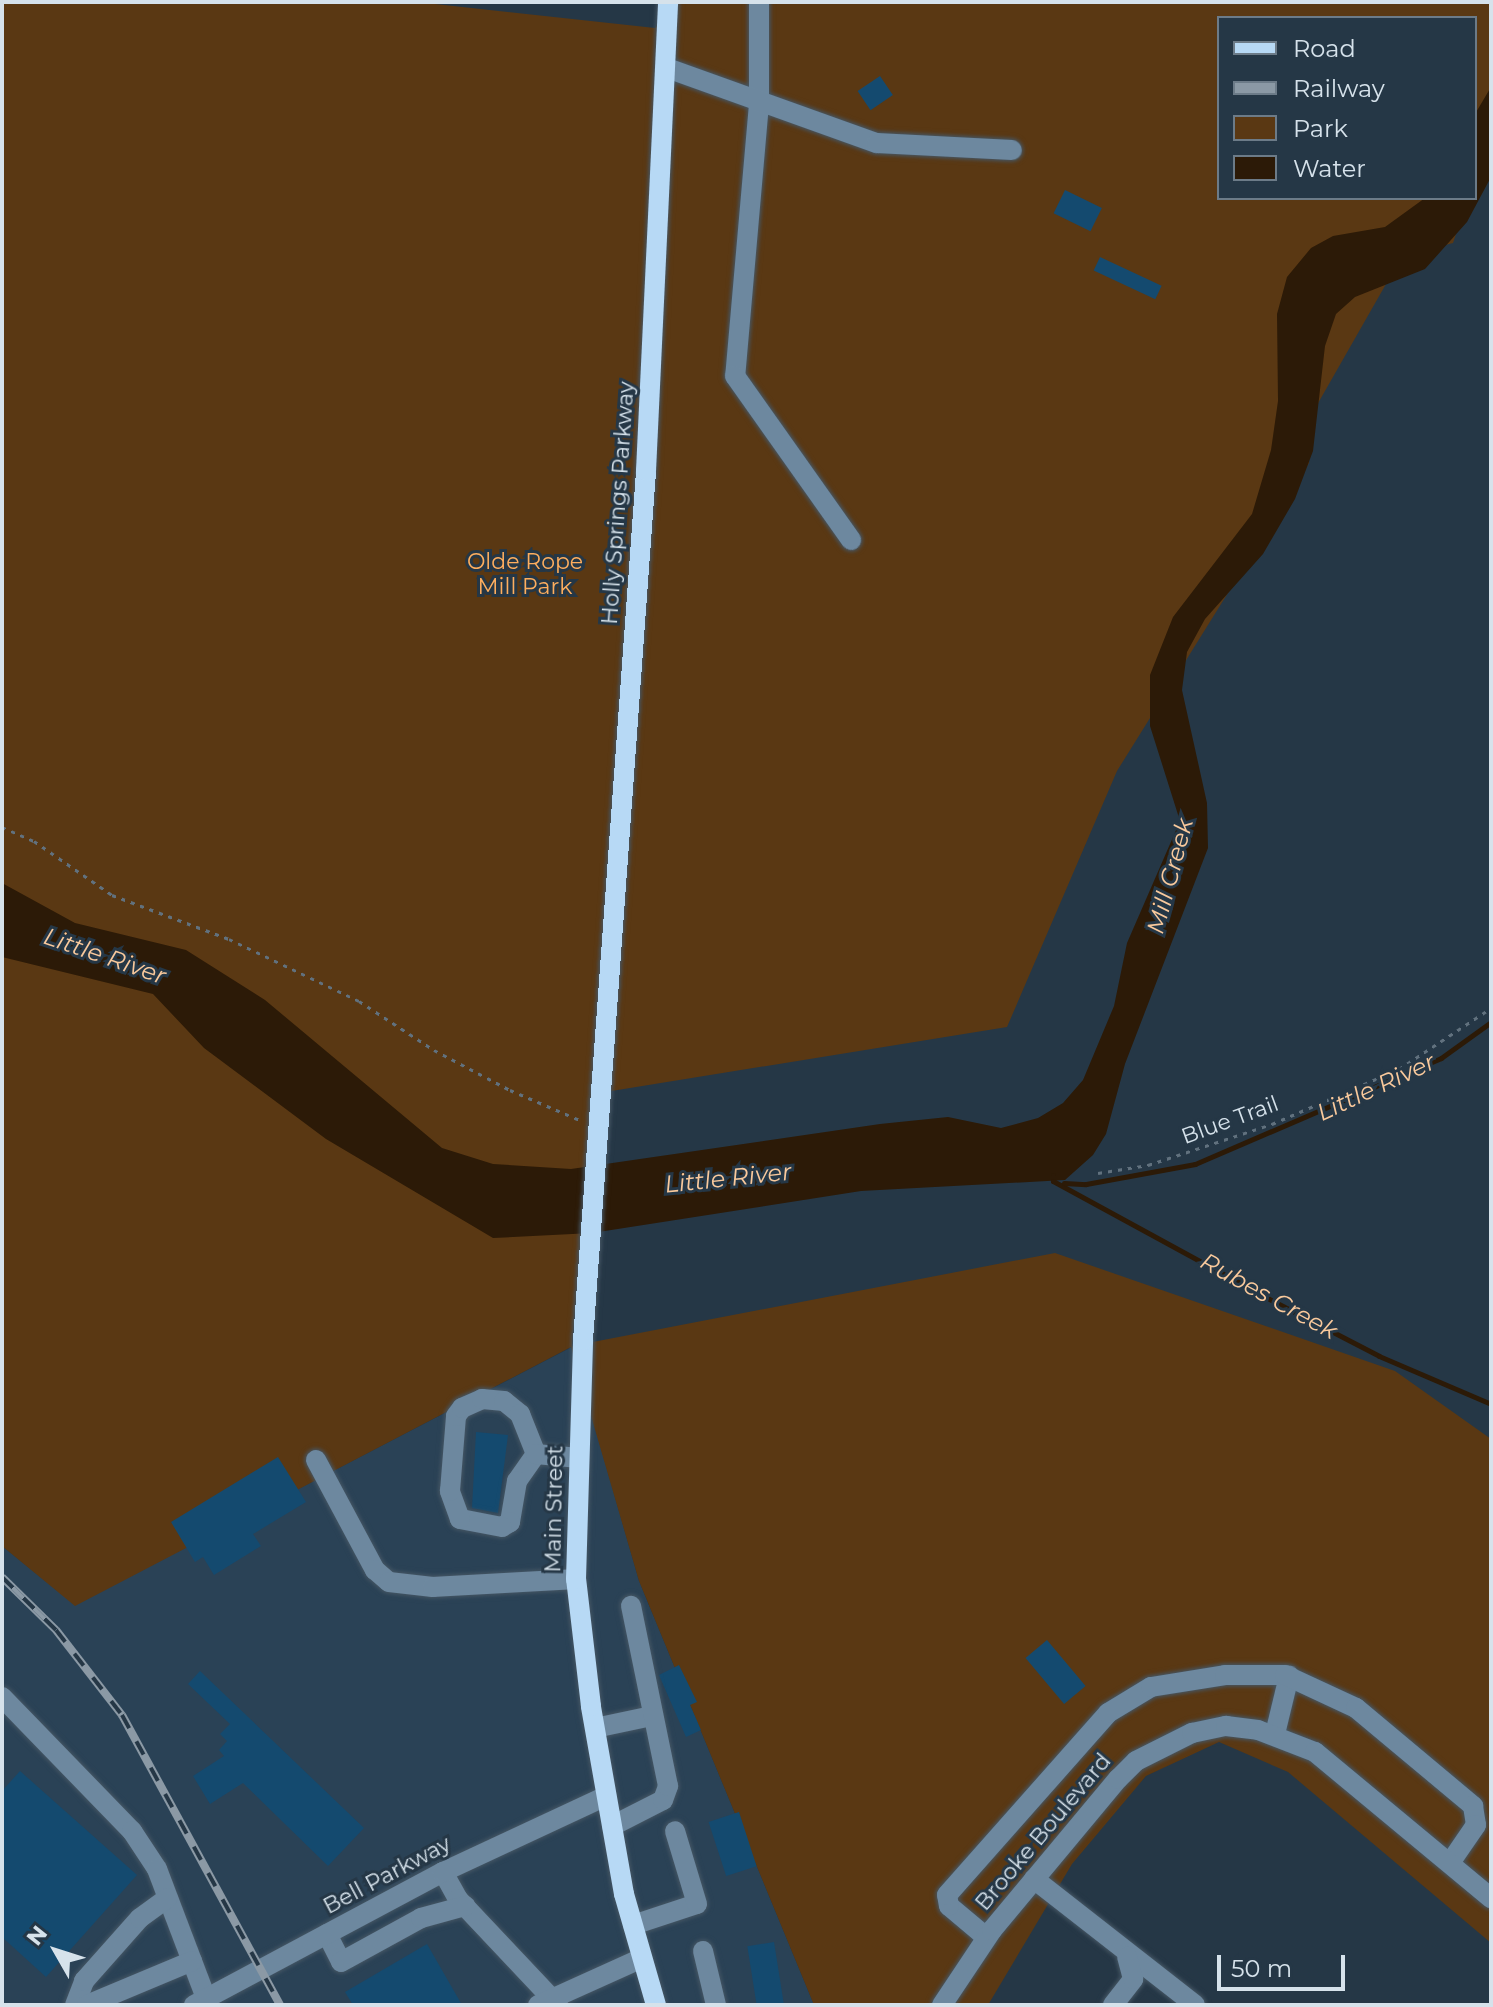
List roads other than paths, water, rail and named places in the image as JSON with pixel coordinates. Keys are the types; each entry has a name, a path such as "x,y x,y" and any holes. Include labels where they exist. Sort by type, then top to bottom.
{"main road":[{"name":"Holly Springs Parkway","path":"608,1007 646,471 668,2"},
{"name":"Main Street","path":"608,1007 583,1340 576,1579 606,1796 633,1925 656,2005"}],"street":[{"path":"759,2 759,104 735,376 851,540"},
{"path":"667,68 759,104 877,143 1012,150"},
{"path":"482,1399 504,1401 520,1414 536,1454 517,1481 510,1522 502,1527 460,1519 450,1491 456,1416 462,1408 482,1399"},
{"path":"536,1454 579,1458"},
{"path":"316,1460 375,1570 389,1582 433,1587 576,1579"},
{"path":"612,1826 663,1800 668,1786 631,1606"},
{"path":"986,1937 949,1906 947,1895 1108,1713 1151,1687 1225,1675 1289,1676 1356,1708 1473,1806 1476,1825 1450,1863"},
{"path":"1275,1734 1289,1676"},
{"path":"2,1697 132,1831 157,1869 192,1961 200,2002"},
{"path":"595,1728 652,1716"},
{"name":"Brooke Boulevard","path":"942,2005 986,1937 1136,1761 1161,1745 1226,1726 1275,1734 1315,1752 1491,1898"},
{"name":"Bell Parkway","path":"200,2002 443,1872 606,1796"},
{"path":"633,1925 697,1904 675,1831"},
{"path":"443,1872 465,1906 549,2003 642,1958"},
{"path":"1034,1879 1127,1957 1195,2005"},
{"path":"75,2005 84,1981 140,1918 168,1898"},
{"path":"327,1934 341,1962 422,1917 465,1906"},
{"path":"703,1951 716,2005"},
{"path":"1113,2005 1133,1979 1127,1957"},
{"path":"87,2005 192,1961"}],"water":[{"name":"Mill Creek","path":"1491,87 1491,177 1467,222 1425,269 1355,297 1336,314 1325,346 1313,451 1295,499 1263,554 1205,619 1187,652 1182,690 1207,803 1208,848 1125,1064 1106,1134 1093,1155 1065,1180 861,1191 592,1233 493,1238 326,1139 204,1048 153,994 2,957 2,883 75,923 186,950 265,1000 442,1148 493,1164 571,1169 880,1124 948,1117 1001,1128 1038,1118 1063,1103 1083,1080 1114,1006 1127,943 1180,821 1150,726 1150,675 1173,617 1252,514 1271,450 1278,401 1277,314 1287,277 1311,248 1333,236 1385,227 1422,200 1477,200 1477,111"}],"waterway":[{"name":"Little River","path":"1064,1183 1086,1184 1195,1164 1441,1058 1491,1022"},
{"name":"Rubes Creek","path":"1053,1175 1053,1181 1275,1302 1379,1356 1491,1404"}],"railway":[{"path":"2,1577 56,1630 122,1715 280,2005"}],"park label":[{"name":"Olde Rope Mill Park","path":"525,574"}]}
